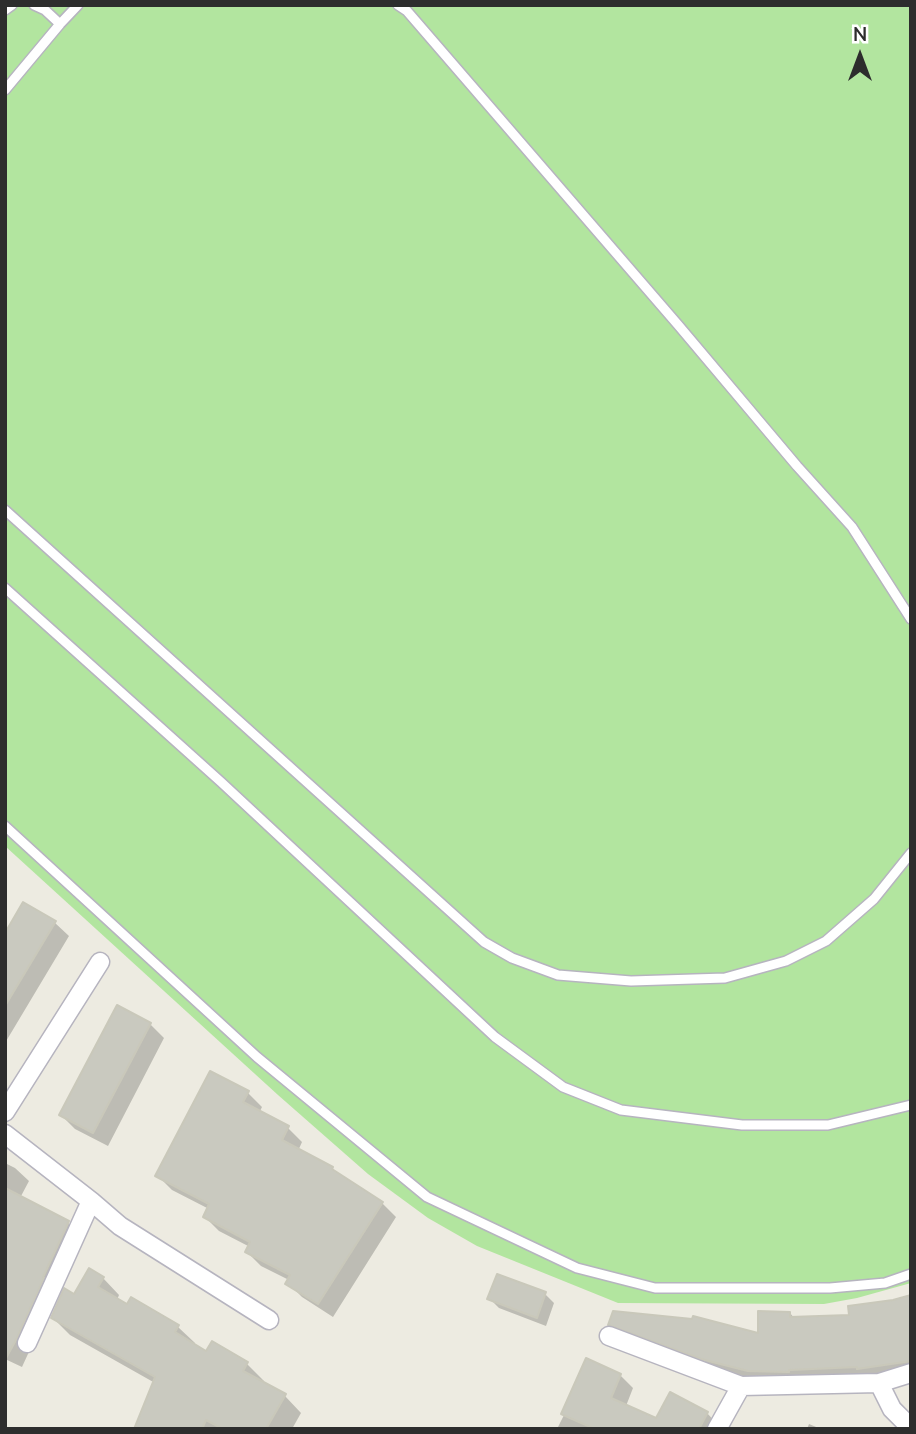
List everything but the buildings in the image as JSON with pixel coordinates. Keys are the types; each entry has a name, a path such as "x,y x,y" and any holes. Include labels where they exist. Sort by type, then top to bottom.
{"street":[{"path":"5,1112 100,962"},
{"path":"5,1134 120,1226 269,1320"},
{"path":"27,1343 91,1201"},
{"path":"609,1336 741,1386 879,1383 911,1373"},
{"path":"879,1383 892,1409 911,1428"},
{"path":"717,1429 741,1386"}],"lane":[{"path":"5,10 12,5"},
{"path":"34,5 45,10 60,24"},
{"path":"5,90 78,5"},
{"path":"398,5 407,11 852,527 911,619"},
{"path":"5,510 484,942 512,958 558,975 631,981 725,978 786,961 826,941 874,900 911,853"},
{"path":"5,588 221,782 495,1037 563,1087 621,1110 742,1125 828,1125 911,1105"},
{"path":"5,826 257,1057 427,1197 577,1268 655,1287 830,1288 885,1283 911,1274"}],"green space":[{"path":"5,5 911,5 911,1283 824,1304 618,1303 477,1246 428,1218 368,1174 5,846"}]}
